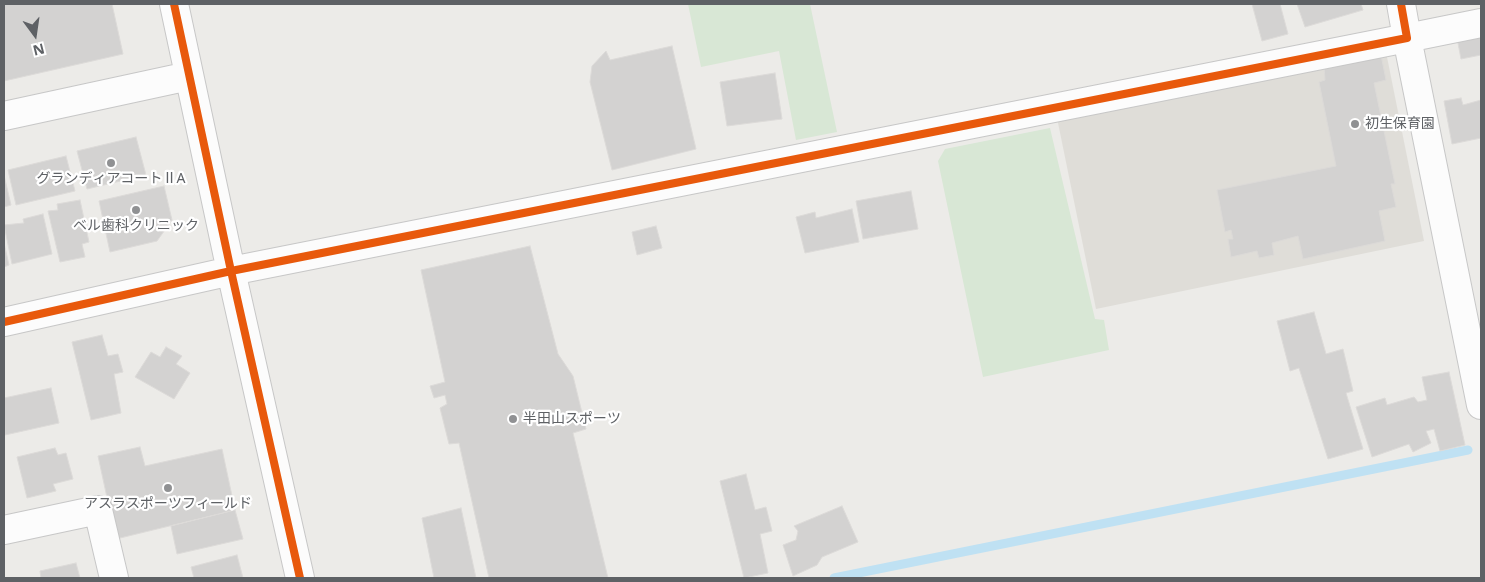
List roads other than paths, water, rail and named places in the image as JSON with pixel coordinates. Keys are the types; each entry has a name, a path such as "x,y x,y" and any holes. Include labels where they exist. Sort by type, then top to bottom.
{"street":[{"path":"174,4 231,271 300,578"},
{"path":"1401,4 1481,405"},
{"path":"4,322 231,271 1481,23"},
{"path":"4,116 189,76"},
{"path":"4,530 98,510 114,578"}],"waterway":[{"path":"834,578 1468,450"}],"place":[{"name":"初生保育園","path":"1355,124"},
{"name":"グランディアコートⅡA","path":"111,163"},
{"name":"ベル歯科クリニック","path":"136,210"},
{"name":"半田山スポーツ","path":"513,419"},
{"name":"アスラスポーツフィールド","path":"168,488"}]}
